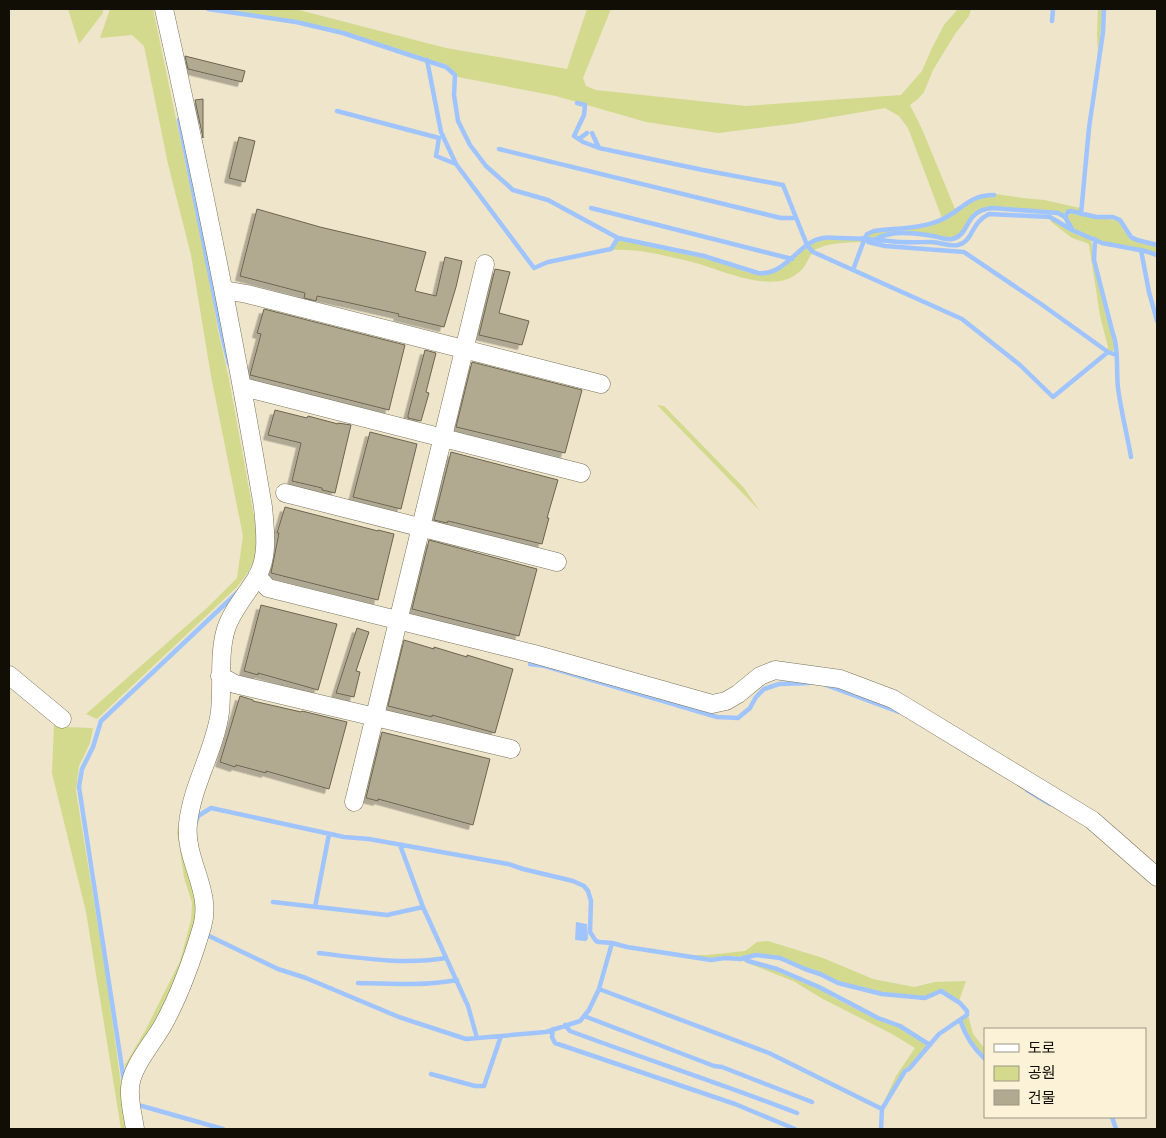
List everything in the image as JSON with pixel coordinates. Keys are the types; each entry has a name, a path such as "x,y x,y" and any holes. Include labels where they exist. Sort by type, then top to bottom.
{"street":[{"path":"135,1129 130,1088 133,1074 164,1024 187,970 203,925 204,905 202,888 192,862 188,843 188,824 196,789 213,741 220,712 220,676 226,629 242,598 257,576 264,558 265,537 243,387 164,9"},
{"path":"354,802 485,264"},
{"path":"224,290 465,348 601,384"},
{"path":"243,387 581,473"},
{"path":"285,493 557,562"},
{"path":"257,576 268,588 534,654 712,704 726,701 738,694 754,680 775,670 840,679 894,700 1092,820 1157,878"},
{"path":"9,675 62,719"},
{"path":"220,676 236,684 511,749"}],"green space":[{"path":"68,9 103,9 103,13 79,44"},
{"path":"110,9 153,9 207,267 258,538 252,564 237,587 97,719 86,714 208,607 237,578 243,536 211,376 191,255 168,164 144,46 132,35 100,38"},
{"path":"216,9 295,9 446,48 567,69 587,9 611,9 583,78 586,86 596,90 746,106 901,95 922,71 944,25 958,9 971,9 969,16 955,34 933,70 924,92 910,105 955,209 942,218 908,128 899,116 885,108 798,123 718,133 646,122 556,96 458,77 447,65 343,31 296,21"},
{"path":"1098,9 1103,9 1098,56 1097,35"},
{"path":"996,194 1044,200 1080,208 1080,212 1070,210 1063,214 1051,211 991,207 973,213 961,233 951,238 897,233 880,235 875,238 867,237 867,235 874,232 935,223 979,198 995,196"},
{"path":"1072,212 1096,219 1104,218 1119,221 1131,239 1157,246 1157,253 1092,238 1071,225 1067,217"},
{"path":"1052,220 1091,240 1097,275 1115,343 1113,353 1107,349 1089,245 1072,238 1050,221"},
{"path":"823,239 861,240 862,242 831,244 813,251 808,245"},
{"path":"619,240 704,258 758,275 765,275 779,270 806,246 812,253 801,270 788,279 776,282 747,279 662,255 631,250 611,250"},
{"path":"657,405 664,406 744,488 760,511"},
{"path":"54,724 65,727 93,728 90,743 79,766 76,791 107,981 127,1129 121,1129 86,912 52,773"},
{"path":"186,795 189,867 197,910 185,966 126,1082 125,1065 146,1029 180,961 191,920 192,903 184,877 177,831"},
{"path":"768,941 823,958 873,979 914,987 935,982 966,981 959,1001 940,990 925,997 882,993 839,982 780,957 757,954 740,957 711,958 681,955 707,955 745,951 757,942"},
{"path":"744,959 787,974 819,988 838,1000 878,1019 894,1024 928,1046 904,1070 882,1106 896,1076 915,1048 793,981 740,960"},
{"path":"968,1015 973,1034 984,1048 984,1057 977,1050 961,1020"}],"water":[{"path":"576,922 587,924 588,939 586,941 575,940"}],"building":[{"path":"185,56 245,71 242,82 188,69"},
{"path":"203,99 203,138 195,100"},
{"path":"239,137 255,141 245,182 229,178"},
{"path":"257,209 320,227 426,252 415,291 436,296 445,257 462,261 444,327 398,316 399,314 317,296 316,301 304,298 305,293 240,276"},
{"path":"495,269 510,272 499,313 529,321 522,345 479,335"},
{"path":"264,309 405,345 389,410 250,375 261,334 257,333"},
{"path":"425,350 436,353 426,392 429,393 421,421 408,418 408,415"},
{"path":"472,362 582,390 565,453 456,427"},
{"path":"275,410 307,418 308,416 338,424 351,425 335,493 292,481 301,443 268,435"},
{"path":"370,432 417,444 401,509 353,497"},
{"path":"451,452 558,480 542,544 448,521 447,523 434,520"},
{"path":"285,507 394,534 378,600 271,573 279,533 277,533"},
{"path":"429,540 537,569 519,636 412,609"},
{"path":"261,605 337,624 318,690 258,673 258,675 244,671"},
{"path":"357,628 369,632 356,671 360,672 354,697 336,693"},
{"path":"404,640 467,657 467,655 513,669 495,733 432,715 432,717 388,706"},
{"path":"240,696 253,701 347,722 329,789 266,771 266,773 236,765 235,767 220,762"},
{"path":"382,732 490,759 473,825 378,799 378,801 366,798"}],"waterway":[{"path":"208,9 296,22 343,33 446,67 455,75 454,95 458,121 470,145 486,166 513,190 548,200 618,238 704,256 758,273 768,273 784,264 814,241 825,238 931,242 958,245 967,240 978,222 989,214 1050,217 1072,230 1102,243 1157,255"},
{"path":"1052,21 1053,9"},
{"path":"1081,214 1089,128 1103,32 1104,9"},
{"path":"427,60 441,132 456,164"},
{"path":"577,103 585,105 584,115 574,136 583,142 599,148 783,185 807,245 813,252 962,319 1020,365 1053,397 1108,352"},
{"path":"337,111 439,138 436,156 456,164 534,268 548,262 611,249 618,238"},
{"path":"179,120 229,364"},
{"path":"579,139 587,133"},
{"path":"592,133 599,148"},
{"path":"499,149 781,218 796,218"},
{"path":"994,195 978,197 935,222 874,231 867,234 865,238 868,242 885,246 964,252 1108,352 1116,355"},
{"path":"591,208 792,259"},
{"path":"876,239 889,234 904,233 952,239 962,233 976,214 992,208 1058,213 1065,217 1072,229"},
{"path":"1065,217 1071,211 1096,217 1113,217 1120,220 1131,237 1157,245"},
{"path":"853,270 863,238"},
{"path":"1095,239 1094,260 1115,339 1118,388 1131,457"},
{"path":"1141,250 1157,321"},
{"path":"124,1081 79,787 82,769 93,747 101,721 239,591"},
{"path":"530,664 545,666 717,717 738,718 750,708 756,697 764,689 779,684 809,683"},
{"path":"826,685 899,712"},
{"path":"1027,790 1050,804"},
{"path":"196,822 198,816 211,808 344,837 369,839 508,864 573,881 584,886 588,891 591,901 590,932 596,941 599,942 711,960 725,958 740,959 756,955 780,958 838,983 882,994 925,998 941,991 960,1003 967,1011 967,1015 939,1034 909,1069 905,1071 882,1109 881,1129"},
{"path":"315,907 329,834"},
{"path":"400,845 423,907 468,1006 477,1038"},
{"path":"273,902 387,915 423,907"},
{"path":"205,934 278,969 306,978 399,1017 466,1039 546,1032 580,1021 589,1010 599,989 612,943"},
{"path":"319,953 398,961 446,958"},
{"path":"744,958 748,961 777,969 819,987 878,1018 900,1026 930,1045"},
{"path":"358,983 420,984 457,980"},
{"path":"599,989 769,1053 882,1109"},
{"path":"584,1016 812,1102"},
{"path":"960,1020 970,1041 984,1058"},
{"path":"565,1025 570,1031 797,1113"},
{"path":"553,1029 552,1037 555,1043 735,1104 795,1129"},
{"path":"431,1074 475,1086 484,1086 501,1036"},
{"path":"136,1106 142,1106 223,1129"},
{"path":"1112,1118 1116,1129"}]}
